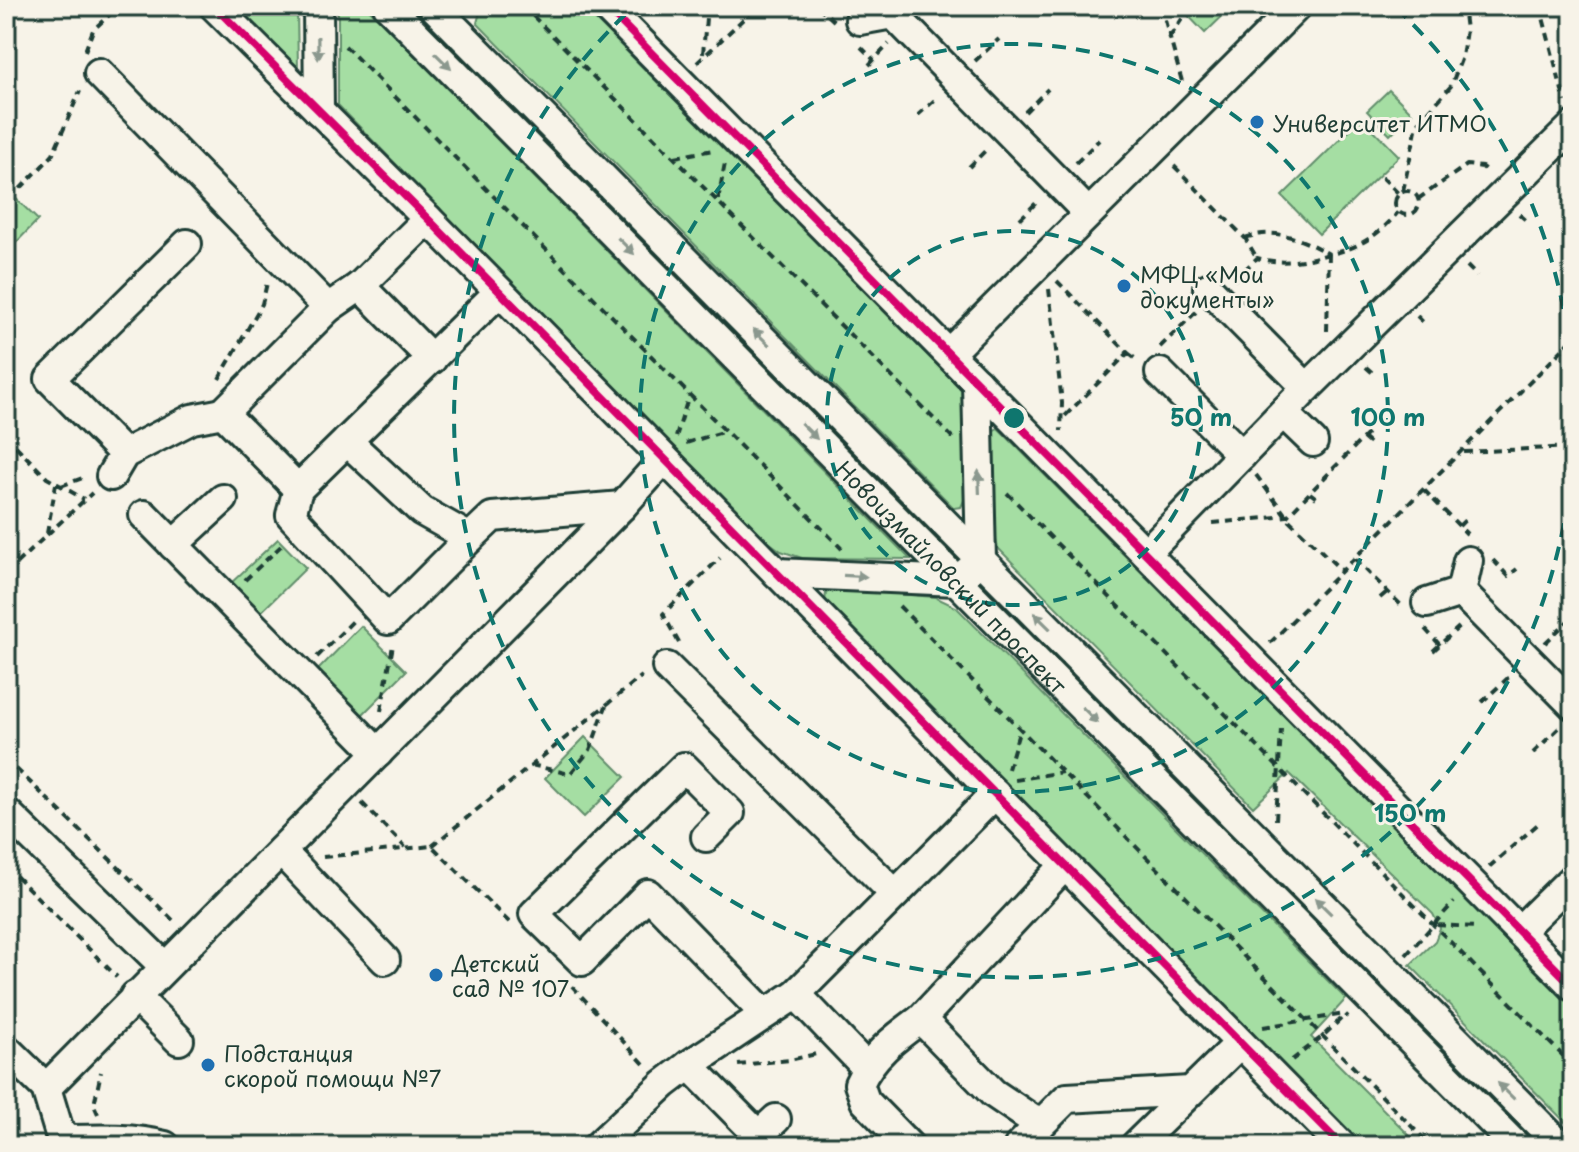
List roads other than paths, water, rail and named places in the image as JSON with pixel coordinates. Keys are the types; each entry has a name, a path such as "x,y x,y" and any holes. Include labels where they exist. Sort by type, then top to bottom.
{"street":[{"path":"214,6 428,219 1064,866 1247,1036 1342,1146"},
{"path":"318,6 319,111"},
{"name":"Новоизмайловский проспект","path":"388,6 1516,1146"},
{"path":"605,6 1573,986"},
{"path":"949,353 1042,267 1088,213 1297,6"},
{"path":"411,30 437,7"},
{"name":"Новоизмайловский проспект","path":"437,7 1561,1146"},
{"path":"860,20 894,10 1088,213"},
{"path":"87,72 328,308"},
{"path":"1146,553 1330,365 1572,127"},
{"path":"187,244 50,379 118,465 192,419 214,415 328,308 360,286 428,219"},
{"path":"360,286 432,359"},
{"path":"1208,288 1307,388"},
{"path":"499,292 298,489 291,515 380,611 492,517 622,506"},
{"path":"1160,373 1242,455"},
{"path":"777,573 957,581 981,560 977,382"},
{"path":"1283,413 1313,442"},
{"path":"214,415 298,489"},
{"path":"347,441 422,511 470,538"},
{"path":"46,1088 622,506 664,459"},
{"path":"173,545 223,499"},
{"path":"144,515 378,753"},
{"path":"1461,592 1468,561"},
{"path":"1417,612 1461,592"},
{"path":"1461,592 1568,714"},
{"path":"662,662 895,894"},
{"path":"706,837 730,813 684,767 534,914 582,961 648,894 765,1014"},
{"path":"598,1146 664,1084 693,1070 796,994 995,794"},
{"path":"6,812 164,966"},
{"path":"281,851 385,960"},
{"path":"909,1146 865,1101 859,1084 866,1067 921,1019 1064,866"},
{"path":"1519,931 1573,878"},
{"path":"796,994 866,1067"},
{"path":"135,996 179,1040"},
{"path":"921,1019 993,1093 1039,1124"},
{"path":"1135,1146 1247,1036"},
{"path":"6,1049 46,1088 61,1141 110,1139 165,1146"},
{"path":"693,1070 768,1133"},
{"path":"1019,1146 1067,1098 1190,1091"}],"place":[{"name":"Университет ИТМО","path":"1257,122"},
{"name":"МФЦ «Мои документы»","path":"1124,286"},
{"name":"Детский сад № 107","path":"436,975"},
{"name":"Подстанция скорой помощи №7","path":"208,1065"}]}
